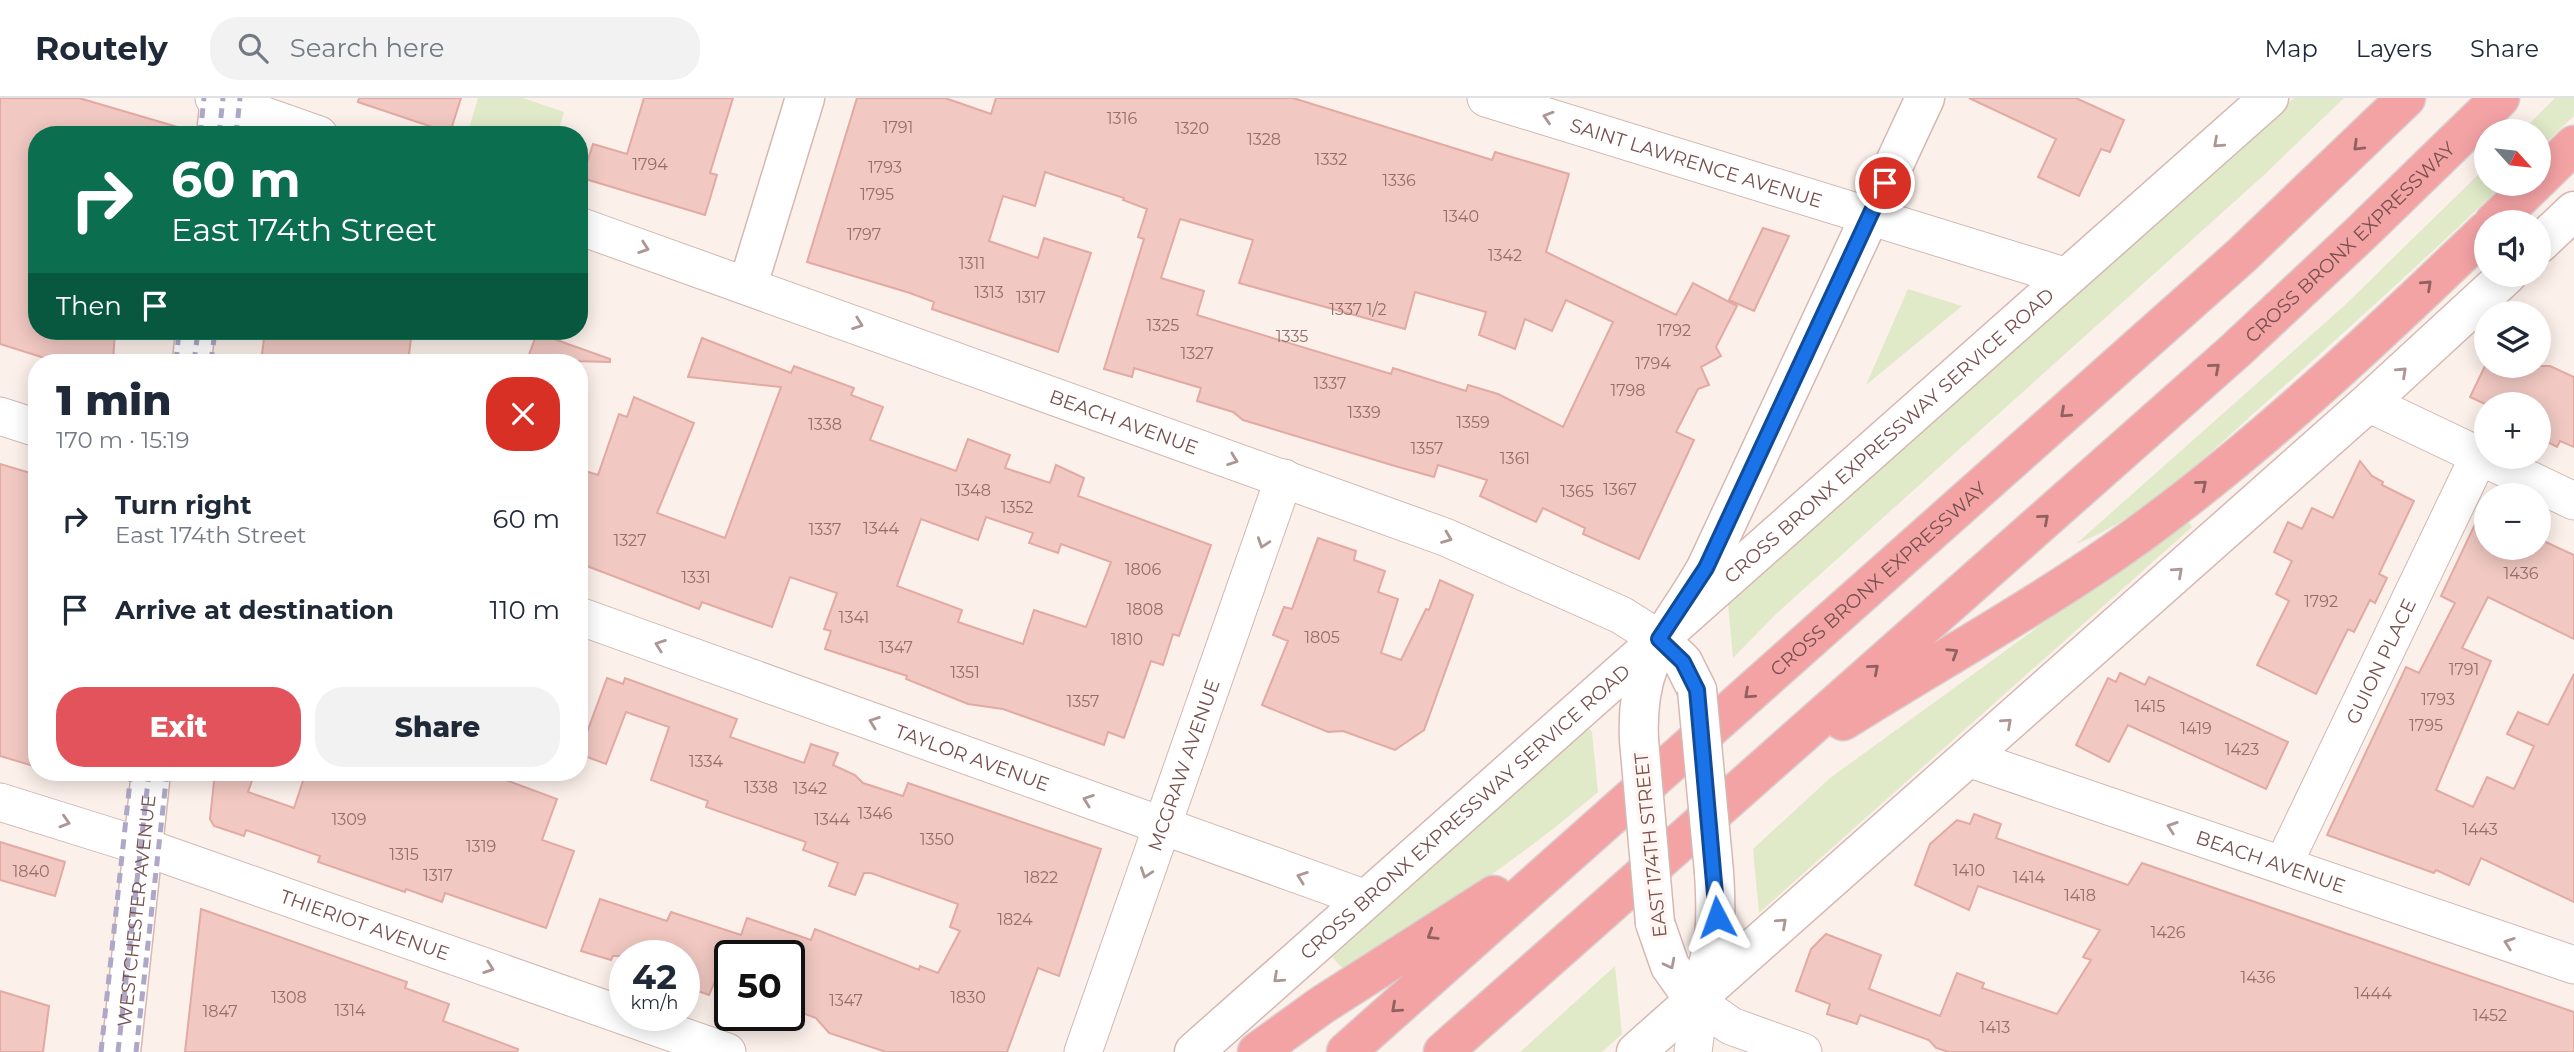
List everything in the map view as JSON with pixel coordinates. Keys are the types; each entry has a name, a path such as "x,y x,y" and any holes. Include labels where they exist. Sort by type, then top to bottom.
{"highway":[{"name":"CROSS BRONX EXPRESSWAY","path":"1346,1052 2241,256 2406,98"},
{"name":"CROSS BRONX EXPRESSWAY","path":"1443,1052 2236,350 2500,98"},
{"path":"2552,166 2574,145"},
{"path":"2507,210 2521,196"},
{"path":"1749,779 2112,553 2155,522 2314,389 2474,242"},
{"path":"1257,1052 1322,1005 1593,832"},
{"path":"1479,1052 1573,936"}],"main road":[{"path":"748,285 805,98"},
{"name":"EAST 174TH STREET","path":"1694,1000 1670,966 1655,923 1637,708 1641,687 1659,639 1706,568 1925,98"},
{"name":"CROSS BRONX EXPRESSWAY SERVICE ROAD","path":"1194,1052 2269,98"},
{"path":"2551,233 2574,211"},
{"path":"1636,1052 2368,403 2494,287"},
{"path":"1659,639 1683,662 1697,690 1717,917 1714,947 1694,1000"},
{"name":"WESTCHESTER AVENUE","path":"121,1052 150,781"}],"street":[{"name":"SAINT LAWRENCE AVENUE","path":"1486,98 2067,277"},
{"path":"218,108 285,126"},
{"name":"BEACH AVENUE","path":"588,229 1445,537 1524,569 1628,618 1659,639"},
{"path":"2368,403 2474,454"},
{"path":"0,416 28,425"},
{"name":"GUION PLACE","path":"2283,865 2474,466"},
{"path":"2506,469 2574,501"},
{"name":"MCGRAW AVENUE","path":"1083,1052 1284,478"},
{"name":"TAYLOR AVENUE","path":"588,619 1366,900"},
{"name":"BEACH AVENUE","path":"1968,758 2574,965"},
{"name":"THIERIOT AVENUE","path":"0,802 144,847 727,1052"},
{"path":"1693,1052 1696,1029 1694,1000"},
{"path":"1694,1000 1731,1026 1803,1052"}],"green space":[{"path":"478,98 523,98 564,112 560,126 470,126"},
{"path":"2294,98 2344,98 2264,175 1776,614 1733,658 1728,603"},
{"path":"2555,98 2574,98 2574,116 2552,137 2552,119 2534,119"},
{"path":"2474,179 2474,196 2491,196 2176,483 2128,517 2076,544 2344,306"},
{"path":"1908,289 1962,306 1866,385"},
{"path":"2186,519 2192,527 1759,913 1753,849 1830,778 2034,630 2071,597"},
{"path":"1588,727 1592,732 1598,792 1506,864 1345,971 1332,957"},
{"path":"1615,966 1622,1034 1602,1052 1520,1052"}],"building":[{"path":"0,98 79,98 174,126 28,126 28,340 114,340 114,354 32,354 0,344"},
{"path":"359,98 461,98 452,126 429,126 358,102"},
{"path":"644,98 733,98 710,173 717,175 705,215 588,180 588,159 593,144 627,154"},
{"path":"857,98 945,98 991,114 996,98 1293,98 1492,160 1495,152 1569,174 1546,252 1676,315 1693,283 1737,306 1716,347 1721,356 1701,367 1709,385 1698,389 1676,432 1694,440 1639,559 1583,534 1585,528 1543,508 1536,522 1480,496 1487,480 1438,465 1434,477 1395,466 1243,420 1233,412 1197,401 1201,388 1134,368 1132,377 1104,369 1144,239 1138,237 1147,209 1123,200 1124,198 1045,172 1035,206 1003,196 989,241 1038,258 1044,238 1091,253 1058,352 932,309 934,302 910,293 807,262","holes":["1180,219 1253,240 1239,283 1405,329 1415,292 1486,312 1479,335 1515,349 1525,319 1552,331 1566,300 1613,322 1563,427 1498,394 1468,385 1466,391 1393,368 1391,374 1197,315 1204,291 1161,278"]},
{"path":"1969,98 2076,98 2124,120 2110,152 2101,149 2079,196 2038,177 2056,139"},
{"path":"1763,228 1789,236 1754,311 1729,300"},
{"path":"702,338 791,373 794,366 854,388 851,395 883,407 870,440 956,471 968,439 1010,455 1005,468 1050,483 1056,465 1084,478 1078,496 1211,545 1179,636 1173,634 1163,665 1151,661 1124,738 1108,732 1104,745 1003,709 968,704 906,679 907,676 825,649 831,631 824,629 837,593 790,577 772,627 702,602 699,609 588,566 588,472 598,475 619,414 627,417 634,397 694,423 657,513 725,538 781,387 688,377","holes":["986,517 1033,533 1029,543 1058,553 1061,544 1111,562 1086,627 1034,610 1023,644 958,622 962,610 897,586 921,519 978,540"]},
{"path":"264,340 411,340 409,354 262,354"},
{"path":"534,340 557,340 610,359 610,362 588,361 588,354 529,354"},
{"path":"2551,366 2574,377 2574,447 2560,441 2557,447 2551,444 2551,392 2474,392 2474,399 2470,397 2479,378 2551,378"},
{"path":"2360,461 2372,476 2383,482 2382,485 2414,501 2379,574 2387,578 2375,603 2370,600 2354,632 2348,629 2316,694 2257,665 2289,601 2276,594 2292,561 2274,552 2288,522 2302,529 2312,508 2333,518"},
{"path":"0,464 28,472 28,764 0,756"},
{"path":"2474,526 2474,560 2551,560 2551,544 2574,555 2574,639 2488,597 2462,648 2491,661 2436,790 2473,807 2487,777 2514,789 2534,746 2507,734 2518,712 2548,725 2574,674 2574,902 2481,858 2469,885 2436,870 2434,873 2327,835 2406,667 2419,673 2455,603 2441,596"},
{"path":"1318,538 1356,551 1354,560 1385,571 1378,592 1398,599 1381,653 1401,660 1426,609 1429,610 1440,580 1473,595 1424,730 1395,750 1343,731 1328,732 1262,705 1288,641 1273,635 1284,607 1292,609"},
{"path":"2120,673 2145,685 2149,677 2288,742 2266,789 2128,725 2109,762 2076,745 2108,678 2116,682"},
{"path":"607,678 623,684 625,678 737,719 730,737 804,763 811,744 838,753 833,765 855,775 863,783 903,796 908,783 1101,849 1059,976 1038,968 1007,1052 886,1052 829,1033 816,1018 805,1014 805,940 714,940 714,983 709,995 700,992 700,940 609,940 609,959 581,951 600,899 667,921 671,912 741,935 747,918 811,940 815,929 919,970 920,966 938,973 960,931 950,927 958,904 871,873 864,873 855,895 829,886 838,863 803,850 806,842 706,807 708,801 651,780 669,727 626,712 606,764 588,757 588,730"},
{"path":"214,781 252,781 248,792 294,808 303,781 508,781 557,799 542,840 574,851 546,928 445,893 442,902 406,889 405,892 318,862 320,856 246,830 244,836 214,826 210,819"},
{"path":"1974,814 2001,824 1996,838 2128,885 2142,863 2574,1012 2574,1052 1949,1052 1936,1048 1929,1040 1860,1015 1857,1024 1827,1014 1830,1004 1796,991 1811,949 1826,934 1881,955 1869,989 1940,1016 1957,973 1984,983 1982,988 2057,1014 2091,960 2083,957 2100,930 1978,886 1969,910 1915,885 1930,844 1957,820 1970,824"},
{"path":"0,842 65,862 55,896 0,880"},
{"path":"201,909 407,982 405,988 449,1004 443,1021 518,1049 517,1052 185,1052"},
{"path":"0,991 49,1006 43,1052 0,1052"}],"railway":[{"path":"201,126 204,98"},
{"path":"220,126 223,98"},
{"path":"237,126 240,98"},
{"path":"177,354 178,340"},
{"path":"195,354 197,340"},
{"path":"212,354 214,340"},
{"path":"101,1052 130,781"},
{"path":"118,1052 148,781"},
{"path":"136,1052 166,781"}],"route":[{"path":"1717,917 1697,690 1683,662 1659,639 1688,600 1706,568 1885,183"}]}
